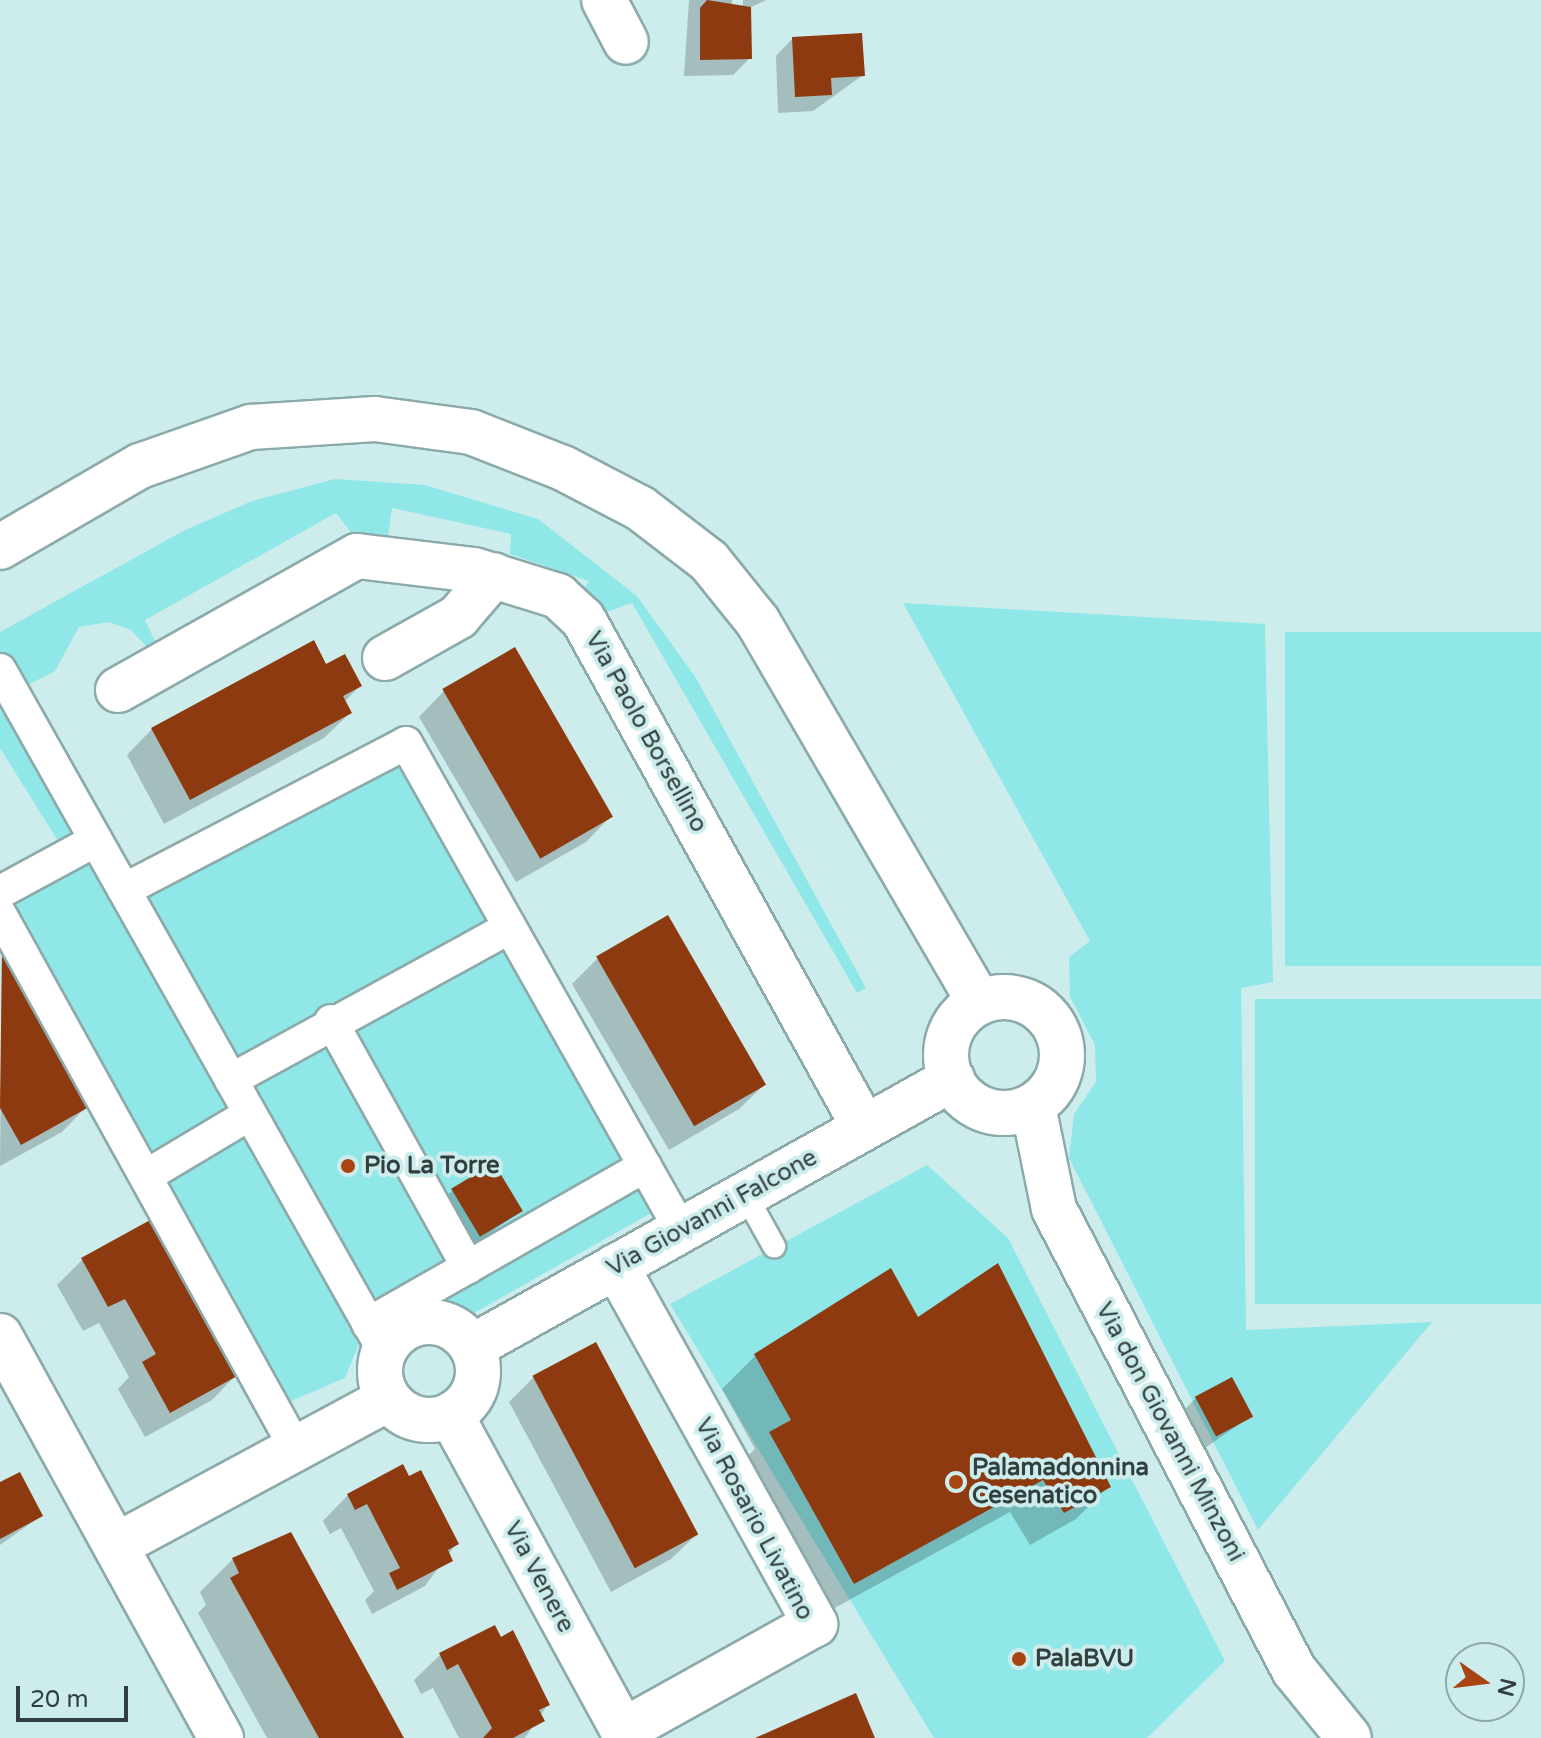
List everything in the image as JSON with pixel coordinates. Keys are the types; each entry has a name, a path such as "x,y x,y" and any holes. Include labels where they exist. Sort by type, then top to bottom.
{"street":[{"path":"604,0 626,42"},
{"path":"0,547 140,466 251,427 375,419 471,432 563,468 640,508 697,552 758,622 979,1002"},
{"name":"Via Paolo Borsellino","path":"118,690 357,556 494,575 558,596 583,619 864,1127"},
{"path":"385,658 458,617 494,575"},
{"path":"0,670 376,1337 388,1399 410,1417 451,1415 477,1385 472,1347 434,1322 376,1337"},
{"path":"124,890 406,743 681,1230"},
{"path":"0,892 96,840"},
{"path":"0,914 294,1445"},
{"path":"231,1080 331,1021 510,927"},
{"path":"1018,999 1037,1007 1059,1036 1060,1072 1033,1106 984,1110 952,1079 948,1041 979,1002 1018,999"},
{"path":"331,1021 468,1267"},
{"name":"Via Giovanni Falcone","path":"472,1347 952,1079"},
{"name":"Via don Giovanni Minzoni","path":"1033,1106 1054,1209 1294,1670 1349,1738"},
{"path":"146,1176 250,1114"},
{"path":"376,1337 468,1267 645,1166"},
{"name":"Via Rosario Livatino","path":"616,1266 815,1624 625,1734"},
{"path":"0,1336 221,1738"},
{"path":"117,1545 294,1445 388,1399"},
{"name":"Via Venere","path":"451,1415 625,1734"}],"lane":[{"path":"745,1194 774,1246"}],"shaded area":[{"path":"335,479 425,485 538,519 637,596 696,678 866,988 857,993 632,603 604,613 582,592 589,581 510,554 511,534 392,508 388,536 354,536 336,513 145,620 157,645 149,649 131,630 109,622 79,627 55,671 24,687 127,878 410,731 674,1200 474,1313 435,1298 391,1312 360,1341 345,1378 265,1412 0,947 0,884 63,849 0,748 0,632 185,530 252,501"},
{"path":"903,603 1265,624 1273,982 1241,988 1246,1330 1432,1322 1258,1530 1069,1158 1074,1114 1096,1082 1095,1045 1070,997 1069,957 1090,941"},
{"path":"1285,632 1541,632 1541,966 1285,966"},
{"path":"1255,999 1541,999 1541,1304 1255,1304"},
{"name":"Palamadonnina Cesenatico","path":"927,1165 1008,1238 1225,1661 1147,1738 934,1738 670,1304"}],"building":[{"path":"707,0 751,7 752,59 700,60 700,8"},
{"path":"862,33 865,76 831,78 832,95 795,97 792,37"},
{"path":"314,640 326,664 345,654 362,686 343,696 352,713 190,800 151,728"},
{"path":"515,647 613,817 540,859 442,689"},
{"path":"668,915 766,1085 694,1126 596,956"},
{"path":"2,951 89,1107 21,1145 0,1108"},
{"path":"494,1163 523,1211 480,1237 451,1189"},
{"path":"152,1219 239,1375 170,1413 142,1362 156,1354 125,1299 108,1307 81,1258"},
{"path":"998,1263 1111,1487 1064,1513 1043,1480 854,1584 769,1432 791,1420 754,1354 891,1268 918,1317"},
{"path":"596,1342 698,1534 635,1568 532,1376"},
{"path":"1232,1377 1253,1417 1216,1436 1195,1397"},
{"path":"403,1464 409,1476 421,1470 459,1544 448,1550 453,1561 397,1590 389,1573 400,1568 367,1504 355,1510 347,1494"},
{"path":"20,1472 43,1516 0,1539 0,1482"},
{"path":"291,1532 404,1738 319,1738 230,1578 239,1573 232,1558"},
{"path":"495,1625 501,1637 513,1630 550,1705 539,1710 545,1721 513,1738 483,1738 492,1728 458,1664 447,1670 439,1653"},
{"path":"856,1693 875,1738 755,1738"}],"place":[{"name":"Pio La Torre","path":"348,1166"},
{"name":"Palamadonnina Cesenatico","path":"956,1482"},
{"name":"PalaBVU","path":"1019,1659"}]}
